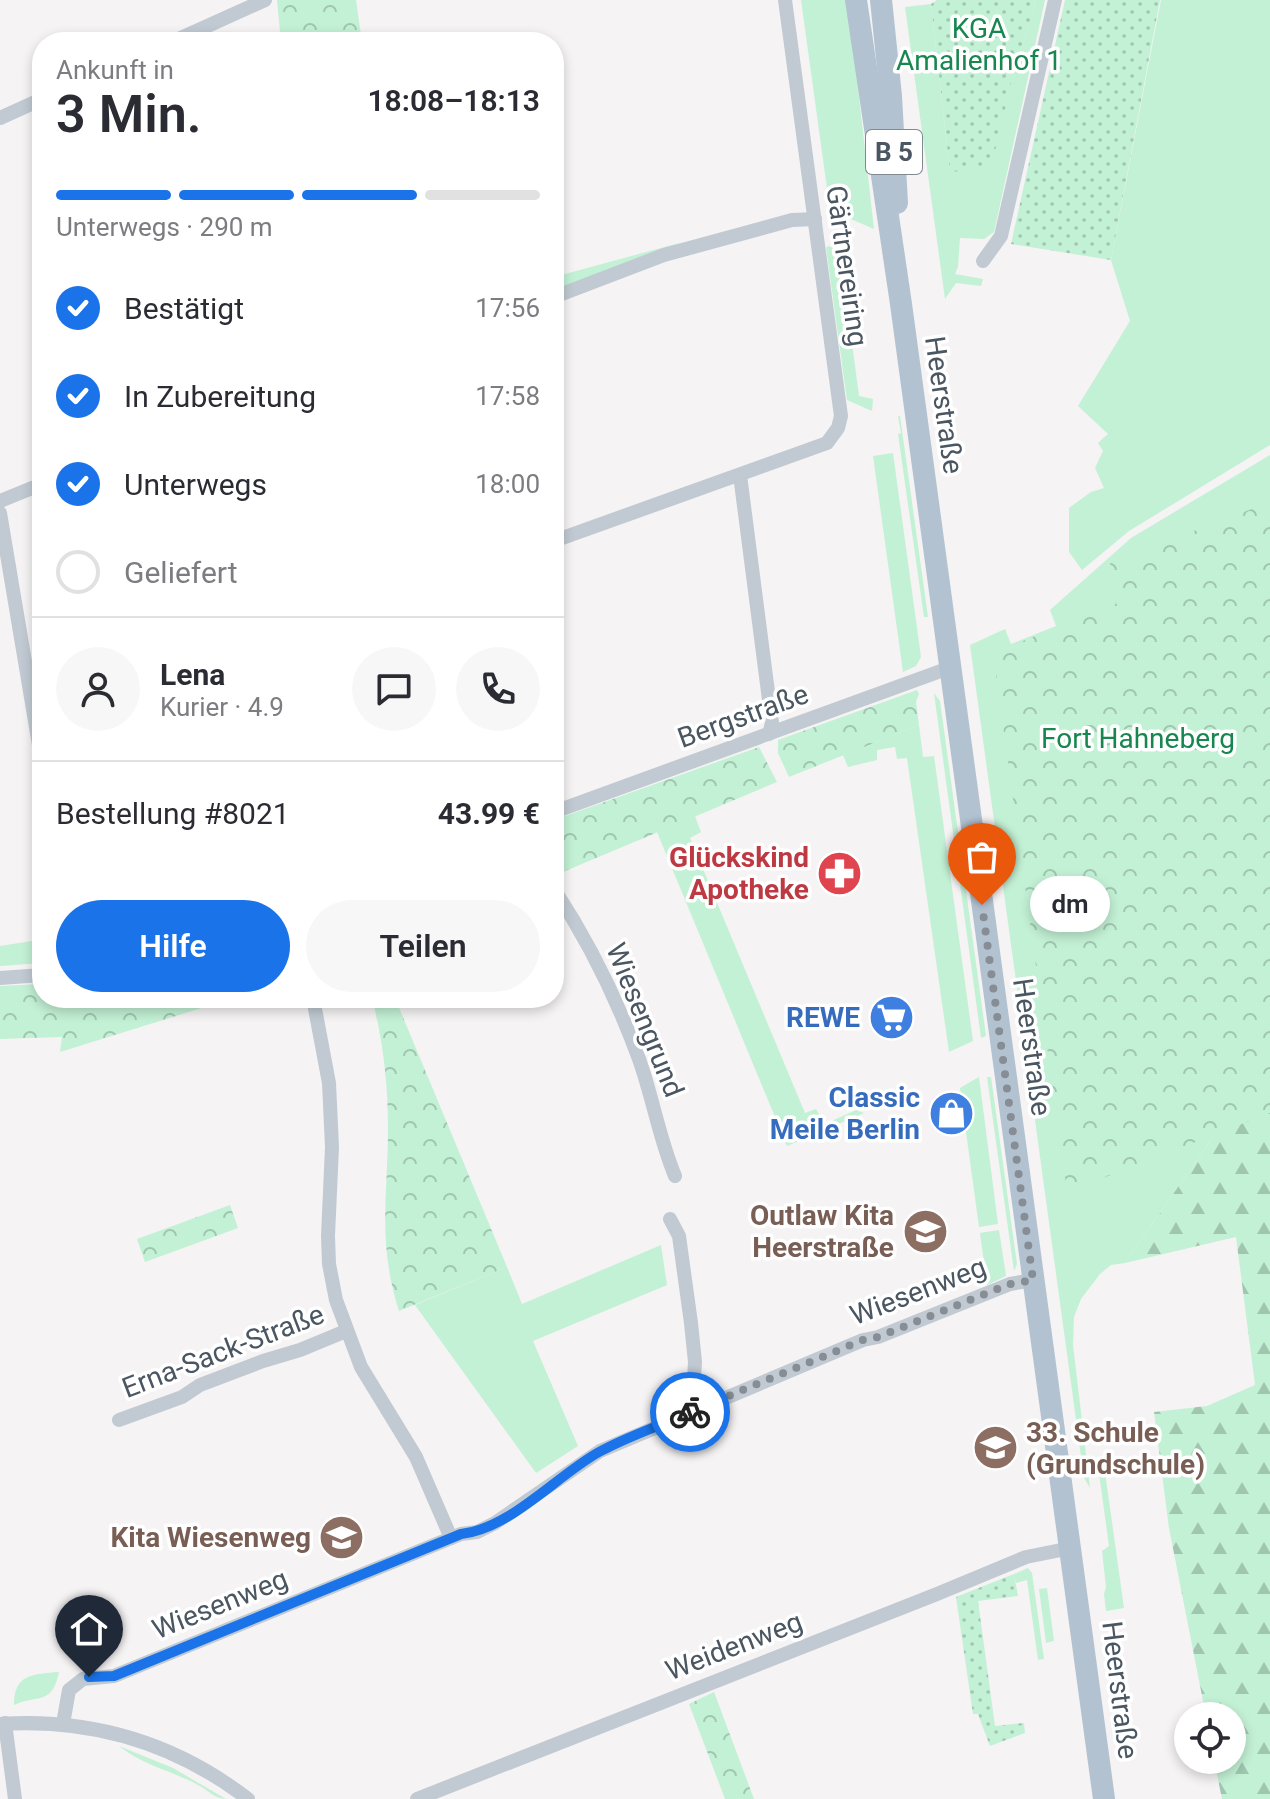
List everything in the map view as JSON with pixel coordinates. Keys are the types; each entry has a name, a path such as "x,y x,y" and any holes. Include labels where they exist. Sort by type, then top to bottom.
{"main road":[{"name":"Heerstraße","path":"856,0 901,304 1104,1799"},
{"name":"Heerstraße","path":"881,0 891,96 901,304"}],"street":[{"path":"194,32 265,0"},
{"name":"Gärtnereiring","path":"564,537 827,443 838,428 841,416 785,0"},
{"path":"983,261 1001,236 1055,0"},
{"path":"0,118 32,104"},
{"path":"564,293 664,255 792,220 815,219"},
{"path":"740,475 772,723 769,734"},
{"path":"0,501 32,488"},
{"path":"0,513 32,703"},
{"name":"Bergstraße","path":"564,808 949,668"},
{"name":"Wiesengrund","path":"564,906 596,959 617,1005 639,1060 662,1145 675,1176"},
{"path":"0,978 32,976"},
{"path":"315,1008 328,1071 332,1120 328,1236 329,1264 336,1300 366,1376 416,1457 451,1538"},
{"path":"670,1219 679,1236 691,1323 695,1362 692,1411"},
{"name":"Wiesenweg","path":"63,1724 69,1690 83,1679 114,1676 451,1538 477,1532 600,1451 863,1340 878,1337 1010,1284 1033,1280"},
{"name":"Erna-Sack-Straße","path":"119,1420 171,1402 200,1385 251,1365 346,1331"},
{"name":"Weidenweg","path":"417,1799 952,1589 1026,1557 1071,1548"},
{"path":"15,1799 3,1723 63,1724 116,1732 158,1747 212,1774 248,1799"}],"green space":[{"path":"277,0 356,0 361,32 280,32"},
{"path":"801,0 848,0 874,229 830,210"},
{"name":"KGA Amalienhof 1","path":"937,0 1036,0 1011,83 991,168 950,172 931,4"},
{"path":"1036,0 1045,0 994,232 984,239 960,238 955,274 983,279 981,286 956,283 945,299 905,7 931,4 950,172 1011,82"},
{"path":"1065,0 1160,0 1111,260 1011,244"},
{"path":"1161,0 1270,0 1270,445 1129,531 1082,570 1069,552 1069,508 1091,492 1104,488 1095,468 1103,451 1098,443 1108,434 1078,406 1130,321 1111,260"},
{"path":"683,242 564,286 564,274"},
{"path":"828,246 841,250 854,262 855,267 842,267 859,396 873,399 872,411 847,400"},
{"path":"900,416 928,617 924,617"},
{"path":"893,453 921,657 916,666 903,672 873,456"},
{"name":"Fort Hahneberg","path":"1270,455 1270,1092 1238,1101 1125,1263 1111,1265 1100,1274 1081,1299 1074,1317 1073,1345 1090,1488 1084,1478 970,645 1005,629 1011,644 1056,626 1050,610 1131,538"},
{"name":"Fort Hahneberg","path":"1270,502 1270,1113 1067,1192 993,653 1116,604 1110,563"},
{"path":"917,690 919,725 789,777 778,753 778,740"},
{"path":"934,693 940,701 986,1036 981,1038"},
{"path":"919,725 923,757 934,756 973,1041 949,1052 907,758 897,759 895,747 877,750 877,760 848,767 843,755"},
{"path":"759,747 777,782 564,871 564,816"},
{"path":"695,816 701,832 690,838 805,1113 816,1109 825,1124 856,1110 864,1113 787,1146 657,832"},
{"path":"32,941 32,964 0,966 0,946"},
{"path":"32,984 32,1008 202,1008 60,1052 62,1037 0,1039 0,986"},
{"path":"374,1008 399,1008 507,1267 399,1311 386,1241 388,1127 382,1046"},
{"path":"979,1077 998,1224 979,1227 960,1088"},
{"path":"987,1077 991,1077 1017,1264 1014,1271"},
{"path":"1270,1092 1270,1799 1222,1799 1217,1774 1246,1774 1246,1702 1203,1702 1169,1528 1154,1412 1207,1406 1255,1385 1236,1237 1125,1263 1238,1101"},
{"path":"230,1205 238,1228 145,1262 137,1239"},
{"path":"999,1230 1006,1276 987,1285 980,1233"},
{"path":"661,1245 667,1285 533,1341 578,1446 536,1473 415,1305 507,1267 522,1304"},
{"path":"1104,1465 1124,1608 1106,1611 1102,1551 1109,1546 1098,1466"},
{"path":"1028,1568 1032,1573 1044,1659 1038,1660 1027,1580 1016,1583 1014,1574"},
{"path":"1014,1574 1018,1596 978,1601 995,1726 1024,1723 1025,1733 990,1746 978,1714 973,1714 956,1597"},
{"path":"1047,1588 1054,1641 1046,1643 1039,1589"},
{"path":"59,1672 48,1694 14,1705 21,1681 33,1675"},
{"path":"714,1692 754,1799 725,1799 689,1704"},
{"path":"119,1746 173,1768 226,1799 218,1798"}],"way so far":[{"path":"690,1412 863,1340 878,1337 1010,1284 1033,1280 982,905"}],"place":[{"name":"Glückskind Apotheke","path":"840,873"},
{"name":"dm","path":"982,905"},
{"name":"REWE","path":"891,1017"},
{"name":"Classic Meile Berlin","path":"951,1113"},
{"name":"Outlaw Kita Heerstraße","path":"925,1231"},
{"name":"33. Schule (Grundschule)","path":"995,1448"},
{"name":"Kita Wiesenweg","path":"342,1537"}],"route":[{"path":"89,1677 114,1676 461,1534 477,1532 511,1513 600,1451 690,1412"}]}
